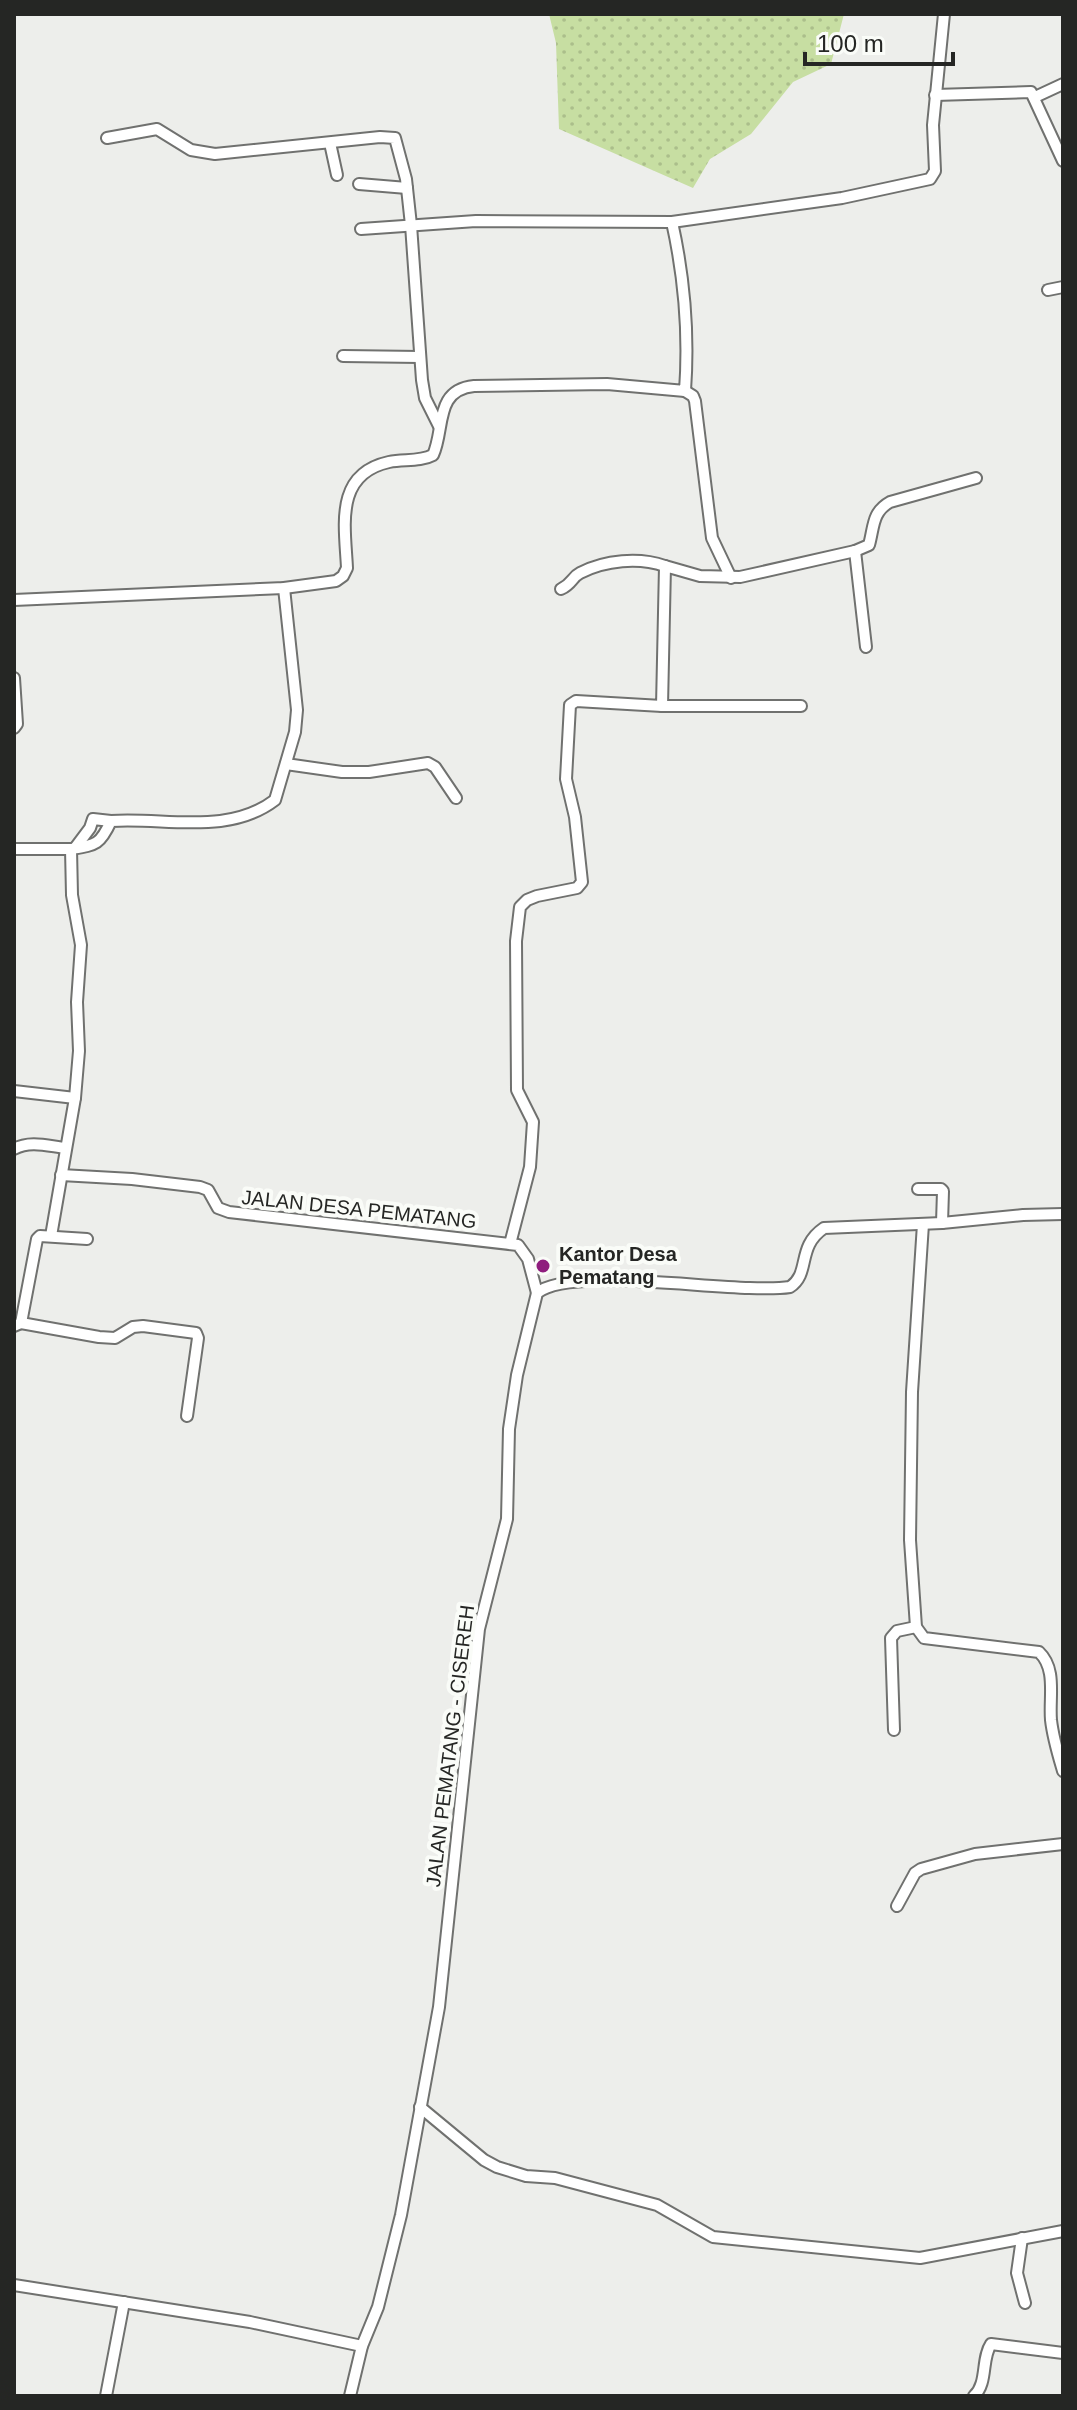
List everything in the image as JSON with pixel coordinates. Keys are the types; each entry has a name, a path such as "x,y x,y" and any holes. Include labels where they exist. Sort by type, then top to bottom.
{"street":[{"path":"361,229 476,221 672,222 842,198 930,179 935,171 933,125 944,14"},
{"path":"1035,97 1063,84"},
{"path":"935,95 1031,92 1063,161"},
{"path":"107,138 157,129 191,150 215,154 395,138 407,188 425,398 439,426"},
{"path":"330,143 337,175"},
{"path":"359,184 407,188"},
{"path":"672,222 685,313 685,391"},
{"path":"1048,290 1063,287"},
{"path":"343,356 420,357"},
{"path":"14,600 284,588 328,583 343,576 347,568 346,505 354,484 369,470 385,463 430,457 435,451 446,404 468,386 607,384 685,391 693,396 712,538 731,578"},
{"path":"561,589 571,584 579,573 628,560 637,559 700,576 731,578 855,551 869,545 874,519 882,507 976,478"},
{"path":"855,551 866,647"},
{"path":"662,706 665,566"},
{"path":"51,1236 75,1098 79,1051 77,1002 81,945 72,895 73,849 90,828 93,819 194,823 235,819 266,808 275,800 297,710 284,588"},
{"path":"14,678 17,724 14,728"},
{"path":"801,706 662,706 576,701 570,705 566,779 575,817 582,882 577,888 527,900 520,907 516,941 517,1090 518,1097 530,1114 532,1130 530,1167 510,1244 518,1245 524,1251 537,1293 563,1282 790,1287 796,1285 800,1276 810,1239 824,1228 1063,1214"},
{"path":"286,764 342,772 369,772 428,763 435,767 456,798"},
{"path":"14,849 73,849 95,845 103,838 111,821"},
{"path":"14,1091 75,1098"},
{"path":"14,1149 33,1143 65,1148"},
{"name":"JALAN DESA PEMATANG","path":"61,1175 200,1187 208,1190 218,1208 229,1212 510,1244"},
{"path":"918,1189 943,1191 942,1223"},
{"path":"923,1224 912,1392 910,1540 916,1627 924,1638 1039,1652 1047,1659 1051,1675 1053,1732 1063,1771"},
{"path":"87,1239 40,1236 35,1242 18,1324 115,1338 133,1327 143,1326 196,1333 198,1338 187,1416"},
{"name":"JALAN PEMATANG - CISEREH","path":"350,2396 362,2346 378,2307 397,2228 439,2007 479,1629 507,1519 509,1429 517,1375 537,1293"},
{"path":"894,1730 891,1638 897,1631 916,1627"},
{"path":"897,1906 915,1873 921,1869 975,1854 1063,1844"},
{"path":"420,2107 484,2160 497,2167 526,2176 555,2178 657,2205 713,2237 920,2258 1063,2231"},
{"path":"1022,2238 1017,2273 1025,2303"},
{"path":"14,2285 250,2322 362,2346"},
{"path":"106,2396 124,2302"},
{"path":"974,2396 981,2388 987,2350 991,2344 1063,2353"}],"green space":[{"path":"549,14 844,14 831,64 793,82 751,134 710,159 693,188 559,129 556,43"}],"place":[{"name":"Kantor Desa Pematang","path":"543,1266"}]}
